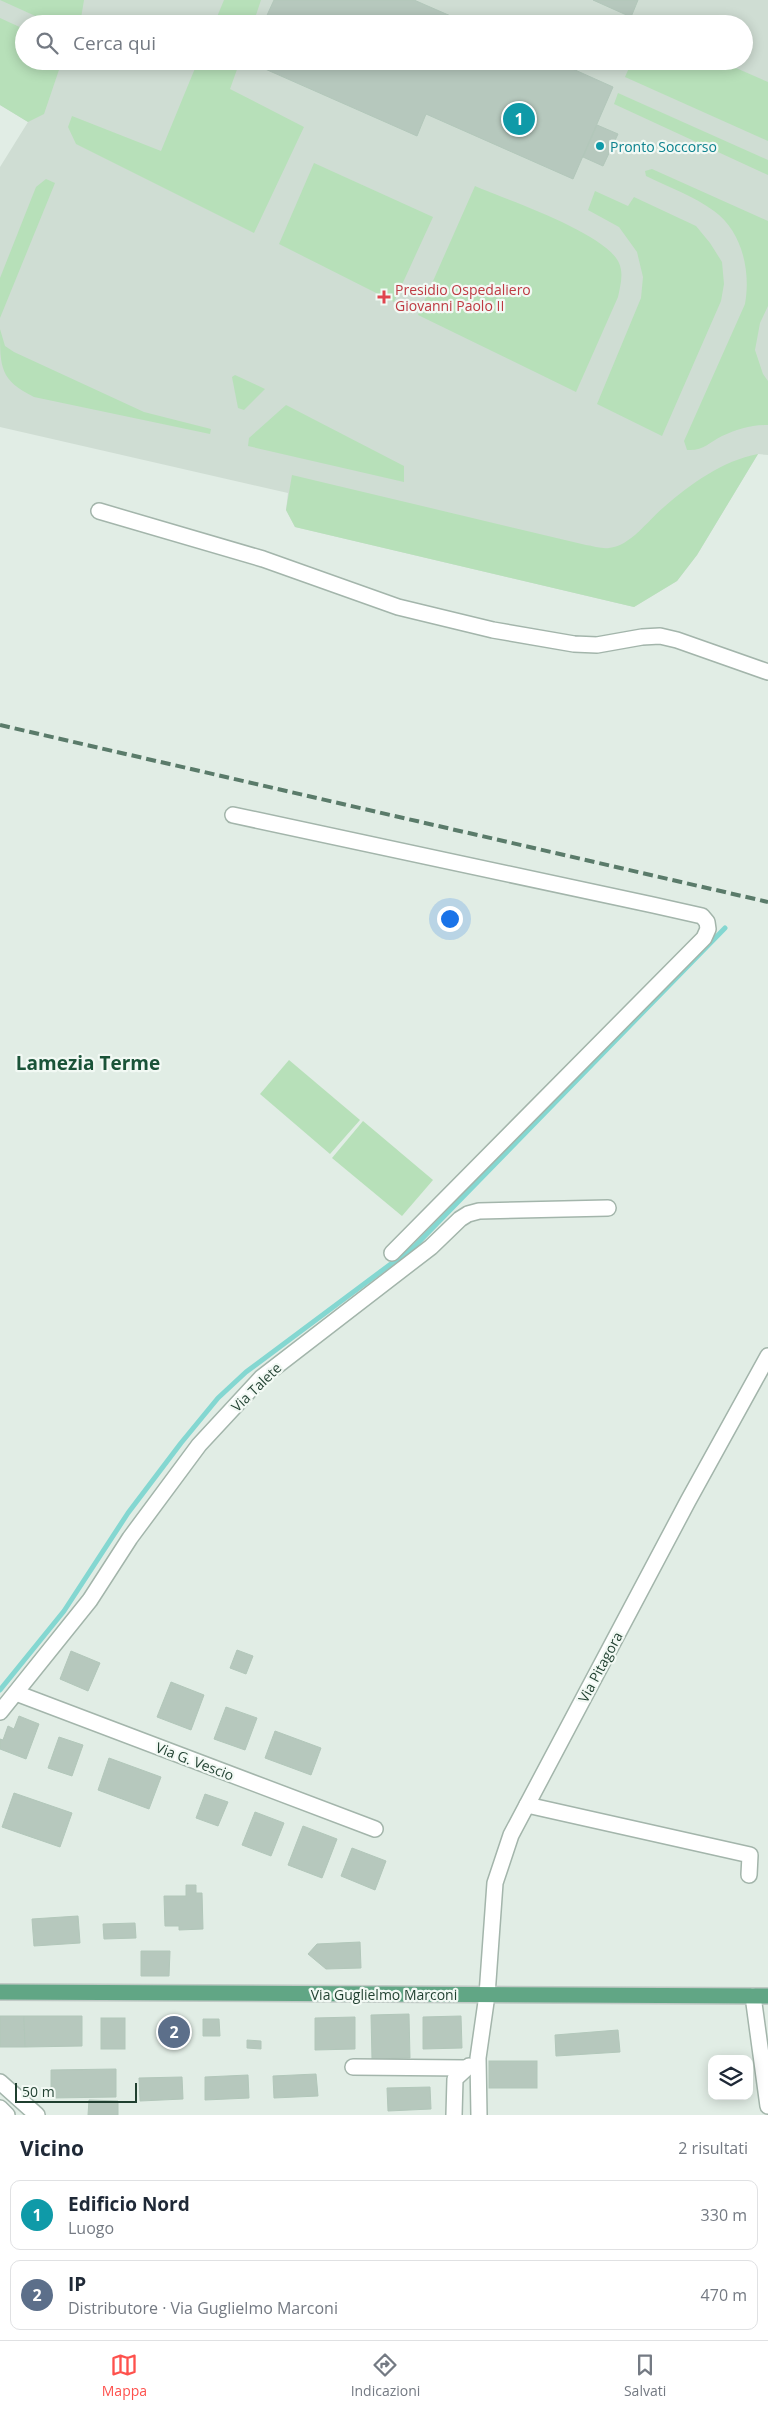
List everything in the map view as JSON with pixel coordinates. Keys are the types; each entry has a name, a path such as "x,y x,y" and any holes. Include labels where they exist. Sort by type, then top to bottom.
{"main road":[{"name":"Via Guglielmo Marconi","path":"0,1992 761,1996"}],"street":[{"path":"99,511 263,559 398,607 493,630 574,644 597,645 642,637 660,636 677,640 768,672"},
{"path":"233,815 702,916 707,922 708,929 704,938 392,1253"},
{"path":"449,1196 468,1214 478,1211 608,1208"},
{"name":"Via Talete","path":"0,1712 90,1600 130,1538 199,1445 261,1378 431,1247 468,1214"},
{"name":"Via Pitagora","path":"472,2063 486,1995 494,1883 511,1835 688,1501 768,1356"},
{"name":"Via G. Vescio","path":"16,1692 375,1829"},
{"path":"527,1805 750,1855 749,1875"},
{"path":"761,1996 768,2106"},
{"path":"353,2067 472,2063"},
{"path":"472,2063 480,2114"},
{"path":"454,2115 455,2079 472,2063"},
{"path":"0,2082 37,2115"},
{"path":"0,2108 7,2115"}],"shaded area":[{"name":"Presidio Ospedaliero Giovanni Paolo II","path":"0,0 768,0 768,455 758,454 697,555 677,581 634,607 295,527 286,510 288,493 0,427 0,167 28,122 0,105"}],"green space":[{"path":"0,0 84,0 82,15 33,15"},
{"path":"224,0 261,0 256,15 218,15"},
{"path":"0,18 15,25 15,70 59,70 44,114 28,122 0,105"},
{"path":"194,70 237,70 230,89 304,127 254,233 76,144 68,127 72,116 161,151"},
{"path":"628,70 741,70 768,82 768,141 625,77"},
{"path":"618,93 768,160 768,175 614,104"},
{"path":"314,163 433,217 394,302 279,244"},
{"path":"652,169 768,221 768,306 760,323 755,350 763,374 768,381 768,425 739,429 722,436 702,448 693,450 687,450 684,441 745,304 747,278 738,241 724,219 698,201 646,176 645,171"},
{"path":"46,179 55,183 0,318 0,278 36,187"},
{"path":"475,186 554,218 576,229 596,240 619,263 621,285 618,297 576,392 418,315"},
{"path":"595,191 628,206 634,197 696,226 722,262 724,284 721,301 662,436 597,404 641,298 643,277 637,252 619,227 588,210"},
{"path":"0,329 5,346 14,352 144,412 211,429 210,434 34,397 14,385 4,371"},
{"path":"235,375 265,389 244,410 238,408 232,377"},
{"path":"286,405 404,466 404,482 248,446 249,438"},
{"path":"758,454 697,555 677,581 634,607 295,527 286,510 292,475 586,545 609,548 617,546 632,537 658,512 708,474 732,462"},
{"path":"289,1060 360,1120 330,1154 260,1094"},
{"path":"363,1121 433,1180 402,1216 332,1158"}],"building":[{"path":"274,0 414,0 448,15 267,15"},
{"path":"593,0 638,0 632,15 627,15"},
{"path":"267,70 575,70 613,87 573,179 426,114 417,136"},
{"name":"Pronto Soccorso","path":"597,125 618,134 603,166 583,157"},
{"path":"237,1650 253,1656 246,1674 230,1668"},
{"path":"71,1651 100,1663 88,1691 60,1679"},
{"path":"171,1682 204,1695 191,1730 157,1717"},
{"path":"226,1707 257,1718 245,1750 214,1739"},
{"path":"19,1716 39,1724 26,1759 0,1749 0,1739 3,1740 8,1726 14,1729"},
{"path":"275,1731 321,1748 311,1775 265,1758"},
{"path":"59,1737 83,1745 72,1776 48,1768"},
{"path":"109,1758 161,1777 149,1809 98,1790"},
{"path":"14,1793 72,1813 60,1847 2,1827"},
{"path":"205,1794 228,1802 218,1826 196,1818"},
{"path":"255,1812 284,1823 271,1856 242,1845"},
{"path":"303,1826 337,1839 322,1878 288,1865"},
{"path":"352,1848 386,1861 375,1890 341,1876"},
{"path":"186,1885 196,1885 196,1893 202,1893 203,1929 179,1930 179,1926 165,1926 164,1896 186,1896"},
{"path":"78,1916 80,1943 34,1946 32,1919"},
{"path":"135,1923 136,1938 104,1939 103,1924"},
{"path":"360,1942 361,1968 326,1969 308,1954 317,1944"},
{"path":"141,1951 170,1951 169,1976 141,1976"},
{"path":"409,2014 410,2058 372,2059 371,2015"},
{"path":"0,2016 24,2016 25,2047 0,2047"},
{"path":"24,2016 82,2016 82,2046 25,2047"},
{"path":"461,2016 462,2048 423,2049 423,2017"},
{"path":"355,2017 355,2049 315,2050 315,2018"},
{"path":"101,2018 125,2018 125,2049 101,2049"},
{"path":"203,2019 219,2019 220,2036 203,2036"},
{"path":"618,2030 620,2052 556,2056 555,2035"},
{"path":"247,2040 261,2041 261,2049 247,2048"},
{"path":"489,2061 537,2061 537,2088 489,2088"},
{"path":"116,2069 116,2097 51,2098 51,2070"},
{"path":"316,2074 318,2096 274,2098 273,2076"},
{"path":"248,2075 249,2098 205,2100 205,2077"},
{"path":"182,2077 183,2099 140,2101 139,2078"},
{"path":"430,2087 431,2109 388,2111 387,2088"},
{"path":"89,2100 118,2101 118,2115 88,2115"}],"waterway":[{"path":"0,1690 64,1611 128,1513 218,1398 246,1372 415,1246 725,928"}],"railway":[{"path":"0,725 768,902"}],"place":[{"name":"Edificio Nord","path":"519,119"},
{"name":"Pronto Soccorso","path":"600,146"},
{"name":"Presidio Ospedaliero Giovanni Paolo II","path":"384,297"},
{"name":"IP","path":"174,2032"}],"district":[{"name":"Lamezia Terme","path":"88,1063"}]}
